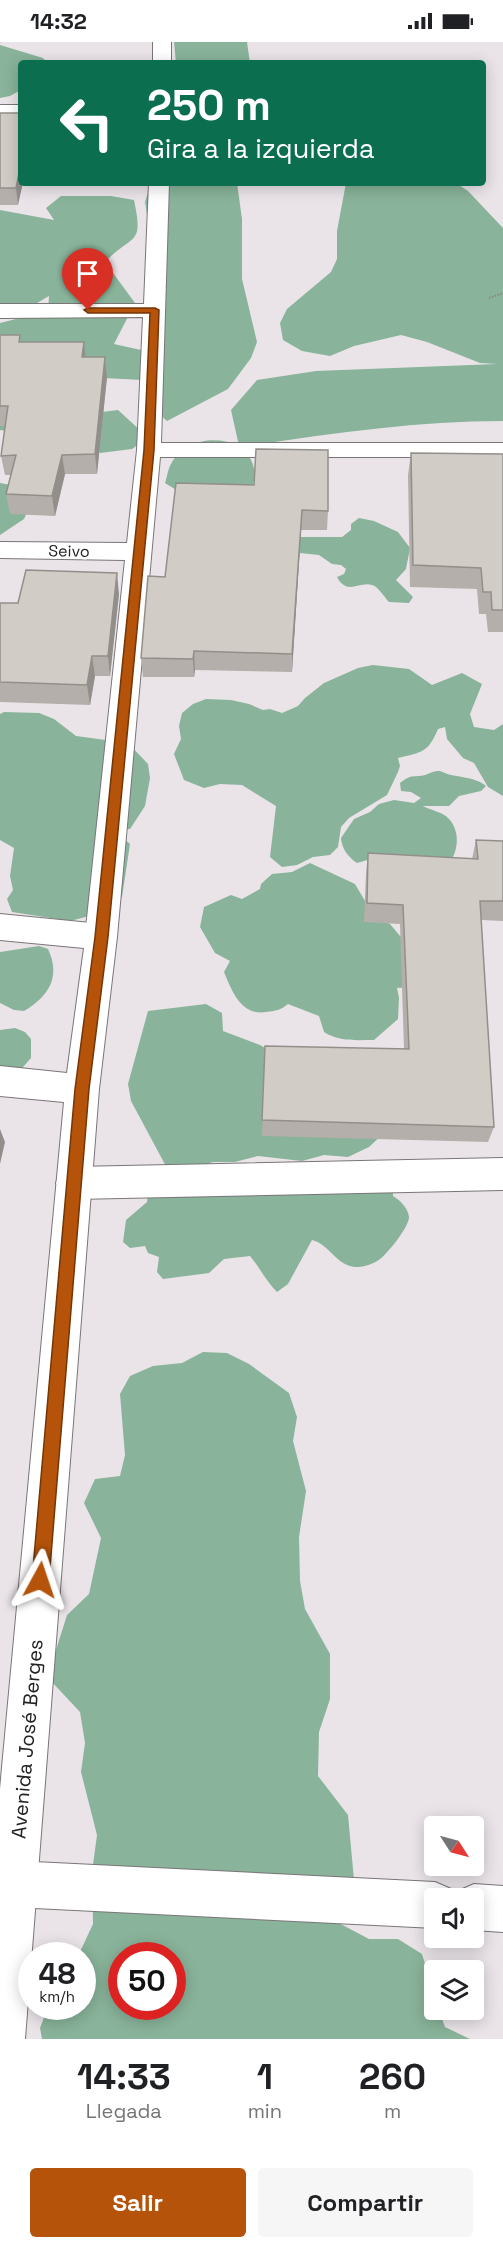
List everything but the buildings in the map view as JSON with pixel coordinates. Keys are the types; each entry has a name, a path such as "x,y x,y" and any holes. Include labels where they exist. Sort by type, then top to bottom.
{"street":[{"path":"162,42 162,60"},
{"path":"0,111 18,111"},
{"name":"Avenida José Berges","path":"1,2039 82,1089 101,937 149,450 159,186"},
{"path":"0,311 155,310"},
{"path":"149,450 503,450"},
{"name":"Seivo","path":"0,550 139,552"},
{"path":"0,927 101,937"},
{"path":"0,1081 82,1089"},
{"path":"75,1183 503,1174"},
{"path":"14,1884 424,1904"},
{"path":"484,1908 503,1909"}],"path":[{"path":"489,298 503,293"}],"green space":[{"path":"174,42 247,42 250,60 176,60"},
{"path":"0,45 43,58 45,60 18,60 18,92 0,98"},
{"path":"150,186 237,186 242,219 242,279 257,342 251,358 228,389 167,421 151,407 142,380 26,374 0,352 0,323 48,311 49,296 32,306 0,311 0,210 54,220 46,208 61,196 111,196 134,200 137,233 105,262 135,303 114,344 141,350 149,228 145,202"},
{"path":"345,186 460,186 503,228 503,421 404,426 241,447 249,456 254,468 253,485 250,491 181,493 165,483 171,464 184,449 192,444 211,440 239,446 231,410 257,380 316,371 497,364 480,363 427,342 401,335 354,346 330,356 302,351 283,340 280,323 287,309 331,272 337,259 337,231"},
{"path":"0,388 102,412 118,410 142,432 142,442 132,449 100,453 94,445 0,430"},
{"path":"0,483 11,485 29,508 24,519 0,535"},
{"path":"359,518 374,521 398,532 410,548 406,569 396,580 413,597 409,603 389,602 372,585 345,586 337,577 344,574 346,569 341,565 332,564 319,555 281,551 296,537 342,537 351,530 351,524"},
{"path":"373,665 409,669 432,685 462,673 482,684 470,714 474,727 494,730 503,724 503,796 488,787 474,763 463,758 447,739 445,727 438,729 431,743 423,750 398,758 400,766 387,795 349,818 341,827 338,847 330,855 313,857 297,865 282,867 270,857 276,806 242,785 220,784 204,788 184,780 174,754 181,739 179,726 182,713 193,704 206,699 231,700 282,713 298,706 324,683 358,668"},
{"path":"4,712 39,713 54,719 76,736 128,743 148,764 150,778 145,806 130,829 114,830 130,844 122,897 97,914 70,921 12,912 7,899 13,890 10,876 14,848 0,840 0,714"},
{"path":"440,771 476,780 486,786 481,791 459,796 449,806 423,806 440,813 453,824 457,841 455,853 449,863 371,859 357,863 351,858 344,849 341,838 354,819 370,812 379,804 394,800 414,803 421,798 411,792 401,791 400,783 410,777"},
{"path":"310,863 355,884 375,918 390,924 400,936 417,945 412,987 397,988 398,1019 374,1040 348,1040 330,1035 324,1032 319,1016 288,1004 278,1010 266,1012 250,1010 234,994 224,972 230,961 215,953 200,927 204,907 231,895 242,899 260,889 261,884 272,874 292,872"},
{"path":"39,946 48,949 52,959 53,977 46,992 24,1011 14,1010 0,1003 0,952"},
{"path":"206,1004 222,1013 223,1031 260,1045 311,1075 385,1132 369,1147 348,1157 324,1155 302,1161 258,1156 235,1162 213,1162 191,1169 168,1170 131,1101 128,1084 148,1011"},
{"path":"15,1028 25,1032 31,1039 31,1058 16,1075 0,1074 0,1030"},
{"path":"393,1188 393,1196 407,1210 409,1217 402,1233 384,1256 367,1266 351,1266 344,1264 324,1246 312,1240 288,1284 277,1292 250,1256 224,1259 209,1273 163,1279 157,1272 159,1257 148,1253 145,1246 130,1248 123,1242 126,1220 147,1202 148,1193"},
{"path":"203,1352 227,1353 249,1364 289,1393 297,1417 293,1441 306,1491 299,1537 300,1581 305,1609 330,1654 330,1699 319,1732 318,1776 348,1815 354,1880 333,1920 369,1939 398,1939 422,1954 424,1960 424,2020 443,2020 445,2027 470,2039 42,2039 40,2028 43,2020 96,2020 96,1942 85,1942 93,1924 92,1872 97,1835 81,1772 85,1743 80,1712 51,1681 56,1650 67,1615 89,1594 101,1538 84,1503 95,1479 120,1476 125,1455 120,1394 130,1376 153,1366 182,1363"}],"route":[{"path":"40,1580 82,1089 101,937 149,450 155,310 88,310"}]}
